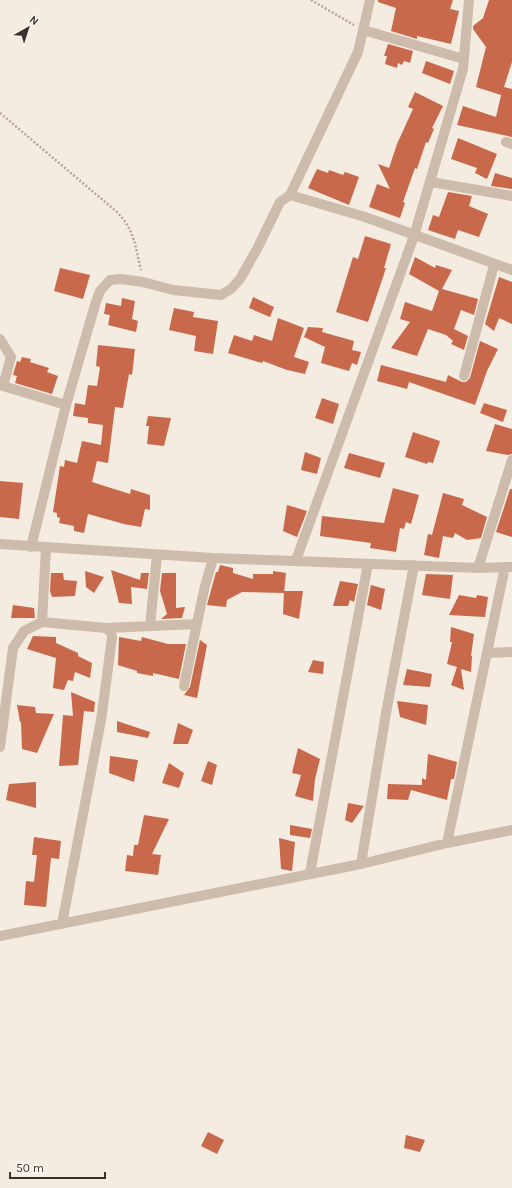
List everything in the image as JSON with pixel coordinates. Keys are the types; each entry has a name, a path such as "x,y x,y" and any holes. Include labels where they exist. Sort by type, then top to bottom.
{"street":[{"path":"31,547 66,405 100,291 110,280 121,279 143,282 174,290 221,295 231,289 240,279 257,249 280,202 290,195 358,52 370,0"},
{"path":"296,560 414,236 452,112 464,59 469,0"},
{"path":"363,30 464,59"},
{"path":"430,182 512,196"},
{"path":"290,195 365,217 414,236 512,270"},
{"path":"464,376 494,264"},
{"path":"0,339 10,357 3,386 66,405"},
{"path":"478,568 512,460"},
{"path":"0,544 213,558 478,568 508,567 487,653 447,843"},
{"path":"42,622 46,548"},
{"path":"150,626 157,555"},
{"path":"184,686 204,590 213,558"},
{"path":"310,873 368,564"},
{"path":"361,864 414,565"},
{"path":"0,747 3,707 13,648 24,631 42,622 106,628 197,624"},
{"path":"62,924 102,712 112,638 111,632 106,628"},
{"path":"487,653 512,652"},
{"path":"0,936 361,864 447,843 512,830"}],"path":[{"path":"311,0 363,30"},
{"path":"0,113 117,212 127,223 131,231 143,282"}],"building":[{"path":"378,0 453,0 450,9 459,11 451,44 417,36 417,39 391,31 396,8 378,2"},
{"path":"489,0 512,0 512,62 504,87 512,89 512,137 457,125 463,106 496,117 502,91 501,95 476,87 486,47 473,29 473,26 483,18"},
{"path":"388,44 413,51 410,63 404,61 402,65 398,63 397,68 385,64 387,56 384,56"},
{"path":"426,61 454,71 450,84 422,73"},
{"path":"415,92 443,106 432,128 434,129 428,143 426,142 417,169 415,168 403,202 405,203 400,218 369,207 377,184 390,189 378,164 389,168 397,144 413,109 408,107"},
{"path":"458,138 497,154 487,179 475,173 477,168 451,159"},
{"path":"317,169 328,173 329,170 343,175 345,172 359,177 349,205 308,188"},
{"path":"495,173 512,178 512,189 491,186"},
{"path":"448,192 472,196 469,206 488,214 479,237 458,230 455,239 428,230 433,215 439,217"},
{"path":"365,236 391,244 384,268 386,268 368,322 336,312 353,257 358,259"},
{"path":"415,257 435,268 436,265 452,270 442,289 478,299 474,315 461,310 454,329 468,336 464,350 451,344 453,341 446,335 428,329 417,356 391,348 410,322 400,319 405,302 432,311 439,291 409,274"},
{"path":"60,268 90,275 83,299 54,291"},
{"path":"499,277 512,282 512,324 499,318 494,331 485,324"},
{"path":"253,297 274,307 270,317 249,308"},
{"path":"122,298 135,301 132,319 138,321 136,332 108,325 110,315 104,314 106,303 121,306"},
{"path":"174,308 194,312 193,317 218,321 213,354 194,351 196,336 169,330"},
{"path":"278,318 304,328 294,357 309,362 305,374 287,370 263,361 262,363 228,353 234,335 252,341 254,335 272,341"},
{"path":"308,327 323,328 322,332 354,341 352,350 361,352 357,365 352,363 349,371 321,363 325,347 304,337"},
{"path":"480,341 498,349 487,371 475,405 409,382 407,389 377,381 381,365 446,382 448,375 462,382 466,382 470,378"},
{"path":"98,345 135,349 132,375 129,374 123,408 115,407 108,463 97,461 92,482 130,494 131,489 150,495 150,510 145,509 141,527 88,514 84,533 74,531 74,526 59,523 60,518 57,517 57,513 53,512 60,466 64,467 65,460 77,463 82,441 101,445 103,425 88,423 88,418 73,416 75,403 85,405 88,385 97,386 100,367 96,366"},
{"path":"22,357 31,359 30,362 49,368 47,372 58,376 52,394 15,383 17,376 13,375 17,361 20,362"},
{"path":"322,398 339,404 333,424 315,418"},
{"path":"484,403 507,410 503,422 480,413"},
{"path":"148,416 171,418 164,446 147,444 149,426 146,426"},
{"path":"495,424 512,429 512,454 508,455 486,451"},
{"path":"413,432 440,441 433,463 428,462 427,464 405,457"},
{"path":"305,452 321,458 317,474 301,470"},
{"path":"349,453 385,463 380,478 344,468"},
{"path":"0,481 23,483 19,519 0,517"},
{"path":"393,488 419,495 411,524 406,522 404,529 400,528 396,552 370,548 371,543 320,536 322,516 384,523"},
{"path":"510,489 512,489 512,537 496,532"},
{"path":"443,493 464,499 462,505 487,517 481,538 467,540 455,533 453,538 443,536 439,558 424,555 428,534 432,535"},
{"path":"287,505 307,511 297,537 283,531"},
{"path":"220,565 233,568 233,573 253,579 253,574 273,574 273,571 286,573 284,593 242,592 227,600 226,607 207,605 216,572 218,572"},
{"path":"111,570 140,580 141,573 149,573 147,589 131,587 132,604 119,603"},
{"path":"85,571 104,577 94,593 86,587"},
{"path":"51,573 63,573 64,580 77,581 75,596 52,597 50,591"},
{"path":"162,573 176,573 176,608 185,607 182,618 161,619 167,614 160,591"},
{"path":"426,574 453,575 450,599 422,595"},
{"path":"340,581 358,584 354,602 350,600 348,606 333,606"},
{"path":"371,585 385,589 381,610 367,605"},
{"path":"284,591 303,591 299,619 283,614"},
{"path":"459,595 476,598 477,595 488,597 485,617 449,615"},
{"path":"13,605 34,608 35,618 11,618"},
{"path":"451,627 474,634 471,656 471,672 461,669 464,690 451,685 457,667 447,664 452,642 450,642"},
{"path":"33,636 56,637 56,643 78,653 78,656 92,663 90,678 75,672 73,681 68,680 64,690 53,688 56,658 27,649"},
{"path":"119,637 141,641 142,637 168,644 186,644 179,679 153,673 153,676 137,673 137,671 118,665"},
{"path":"200,640 207,645 197,698 184,695 190,687"},
{"path":"313,660 324,662 323,674 308,672"},
{"path":"407,669 432,674 430,687 403,685"},
{"path":"71,692 95,702 94,712 84,711 78,765 59,766 63,715 73,716"},
{"path":"397,701 428,705 426,725 400,717"},
{"path":"17,705 35,707 36,713 54,714 37,753 22,749 21,722"},
{"path":"117,721 150,732 148,738 117,732"},
{"path":"178,723 193,730 188,744 173,744"},
{"path":"298,748 320,759 315,779 313,801 295,796 301,775 292,773"},
{"path":"428,754 457,762 454,779 451,779 447,800 411,790 408,800 387,799 388,784 422,785 422,778 426,780"},
{"path":"110,756 138,760 134,782 109,773"},
{"path":"208,761 217,765 212,785 201,781"},
{"path":"169,763 184,773 179,788 162,783"},
{"path":"36,782 36,808 6,800 9,784"},
{"path":"348,803 364,806 352,823 345,820"},
{"path":"144,815 169,819 152,854 161,855 158,875 125,871 127,855 133,856 134,845 138,845"},
{"path":"290,825 312,829 310,838 290,835"},
{"path":"34,837 61,841 59,859 51,858 46,907 24,905 26,881 34,882 37,855 32,855"},
{"path":"279,838 295,842 292,871 281,869"},
{"path":"208,1132 224,1140 217,1154 201,1146"},
{"path":"406,1135 425,1140 420,1152 404,1148"}]}
